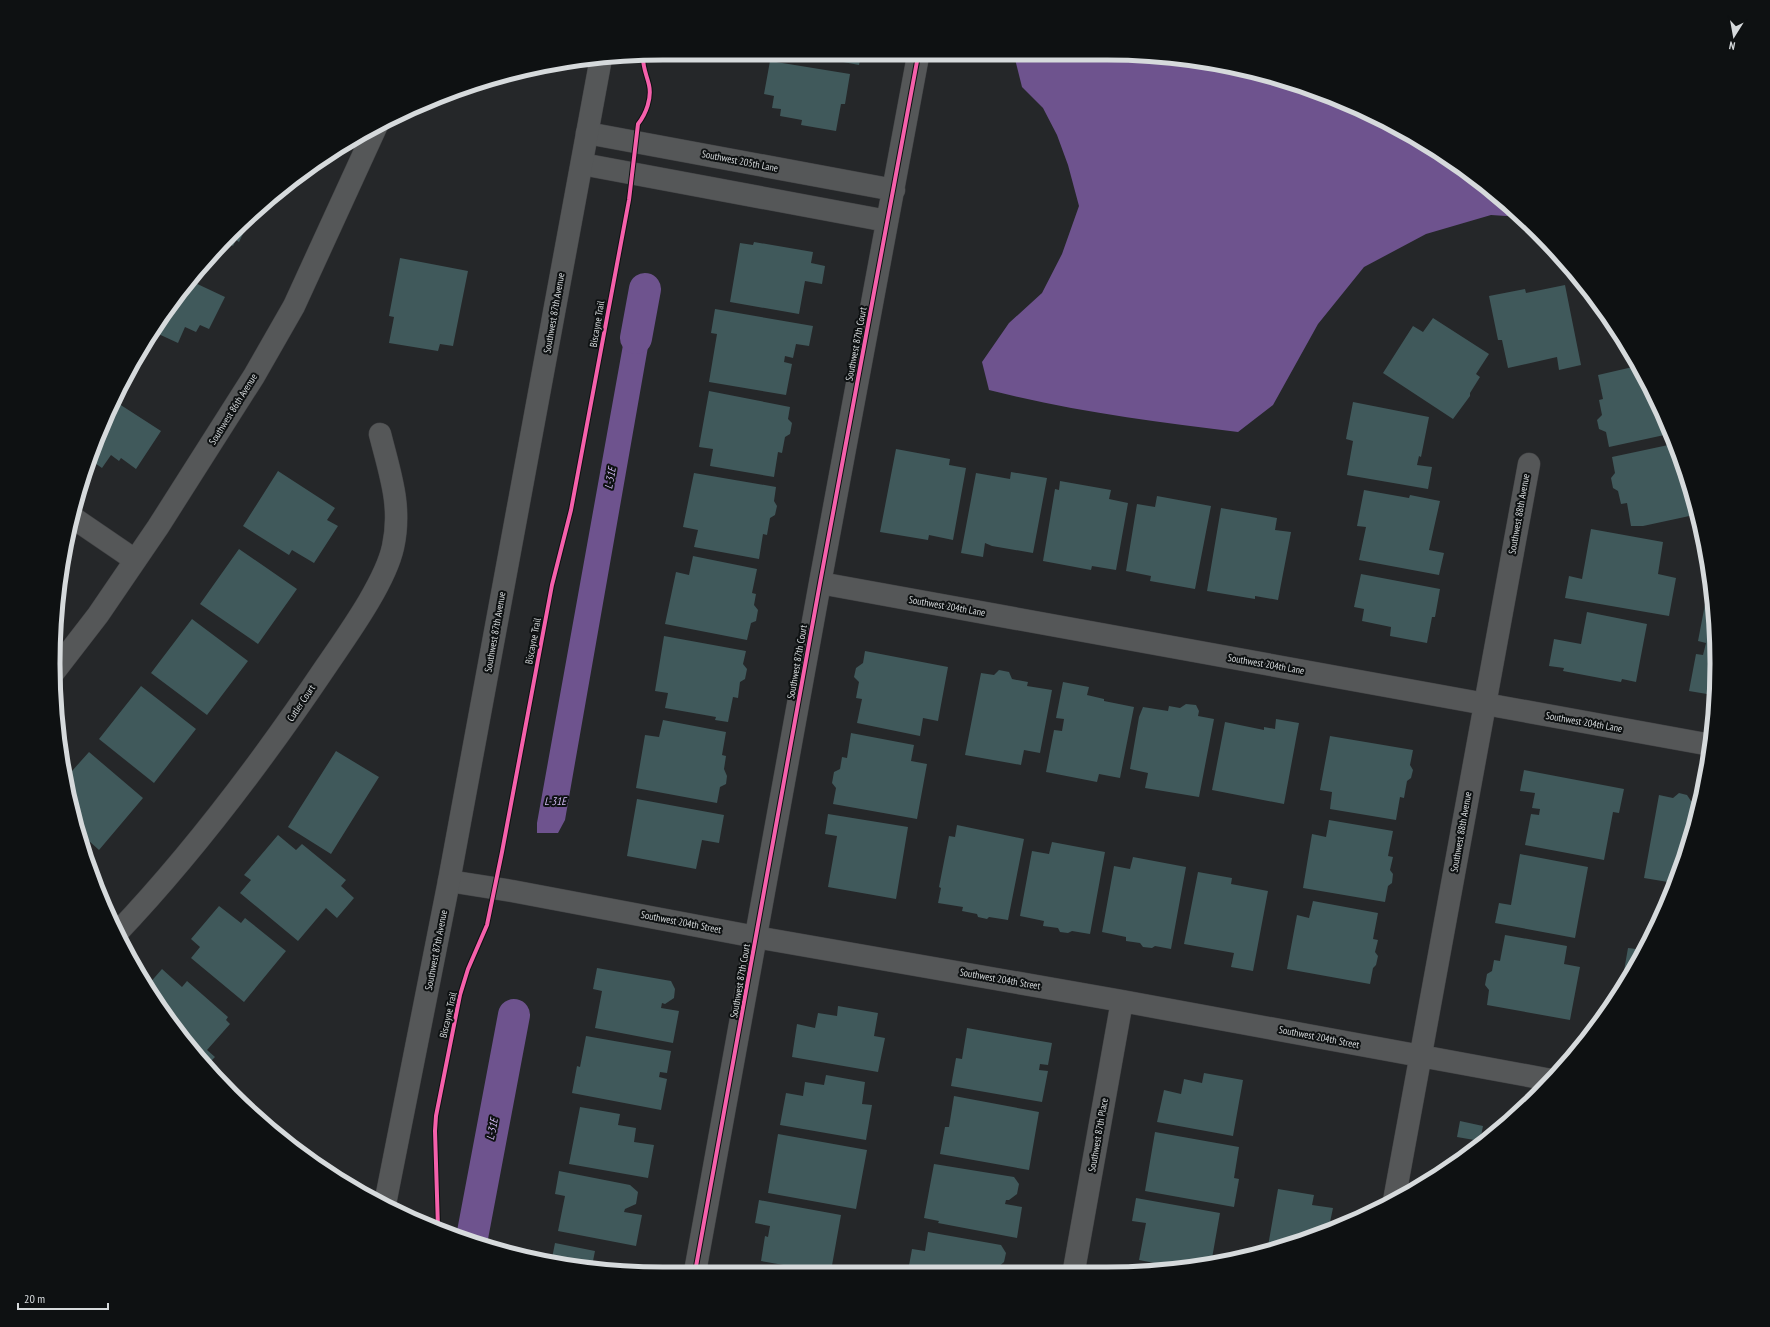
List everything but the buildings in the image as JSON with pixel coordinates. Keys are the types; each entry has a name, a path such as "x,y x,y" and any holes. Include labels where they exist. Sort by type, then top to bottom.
{"street":[{"name":"Southwest 87th Court","path":"696,1267 820,583 917,60"},
{"name":"Southwest 87th Avenue","path":"386,1199 449,881 600,63"},
{"name":"Southwest 205th Lane","path":"587,133 894,190"},
{"name":"Southwest 86th Avenue","path":"60,664 81,638 136,560 210,448 294,306 373,135"},
{"path":"582,164 887,221"},
{"name":"Cutler Court","path":"121,928 140,909 207,830 284,728 345,638 387,567 396,535 397,511 380,434"},
{"name":"Southwest 88th Avenue","path":"1395,1193 1528,464"},
{"path":"78,521 136,560"},
{"name":"Southwest 204th Lane","path":"820,583 1705,744"},
{"name":"Southwest 204th Street","path":"449,881 512,890 756,937 1122,1000 1543,1079"},
{"name":"Southwest 87th Place","path":"1075,1267 1122,1000"}],"water":[{"path":"1015,60 1146,61 1185,65 1263,81 1300,92 1337,106 1373,122 1408,141 1442,162 1474,185 1511,216 1491,215 1426,234 1364,267 1318,324 1273,405 1238,432 1144,420 1082,410 989,390 982,362 1009,323 1042,293 1062,254 1079,206 1068,165 1057,135 1043,108 1022,87"},
{"name":"L-31E","path":"634,294 652,297 655,307 565,820 558,833 537,833 537,823 630,306"}],"waterway":[{"name":"L-31E","path":"636,338 645,289"},
{"name":"L-31E","path":"472,1236 514,1015"}],"cycle path":[{"path":"696,1267 820,583 917,60"},
{"name":"Biscayne Trail","path":"438,1223 435,1131 436,1116 460,995 468,969 487,925 552,585 571,510 629,200 638,124 644,116 650,95 643,61"}]}
